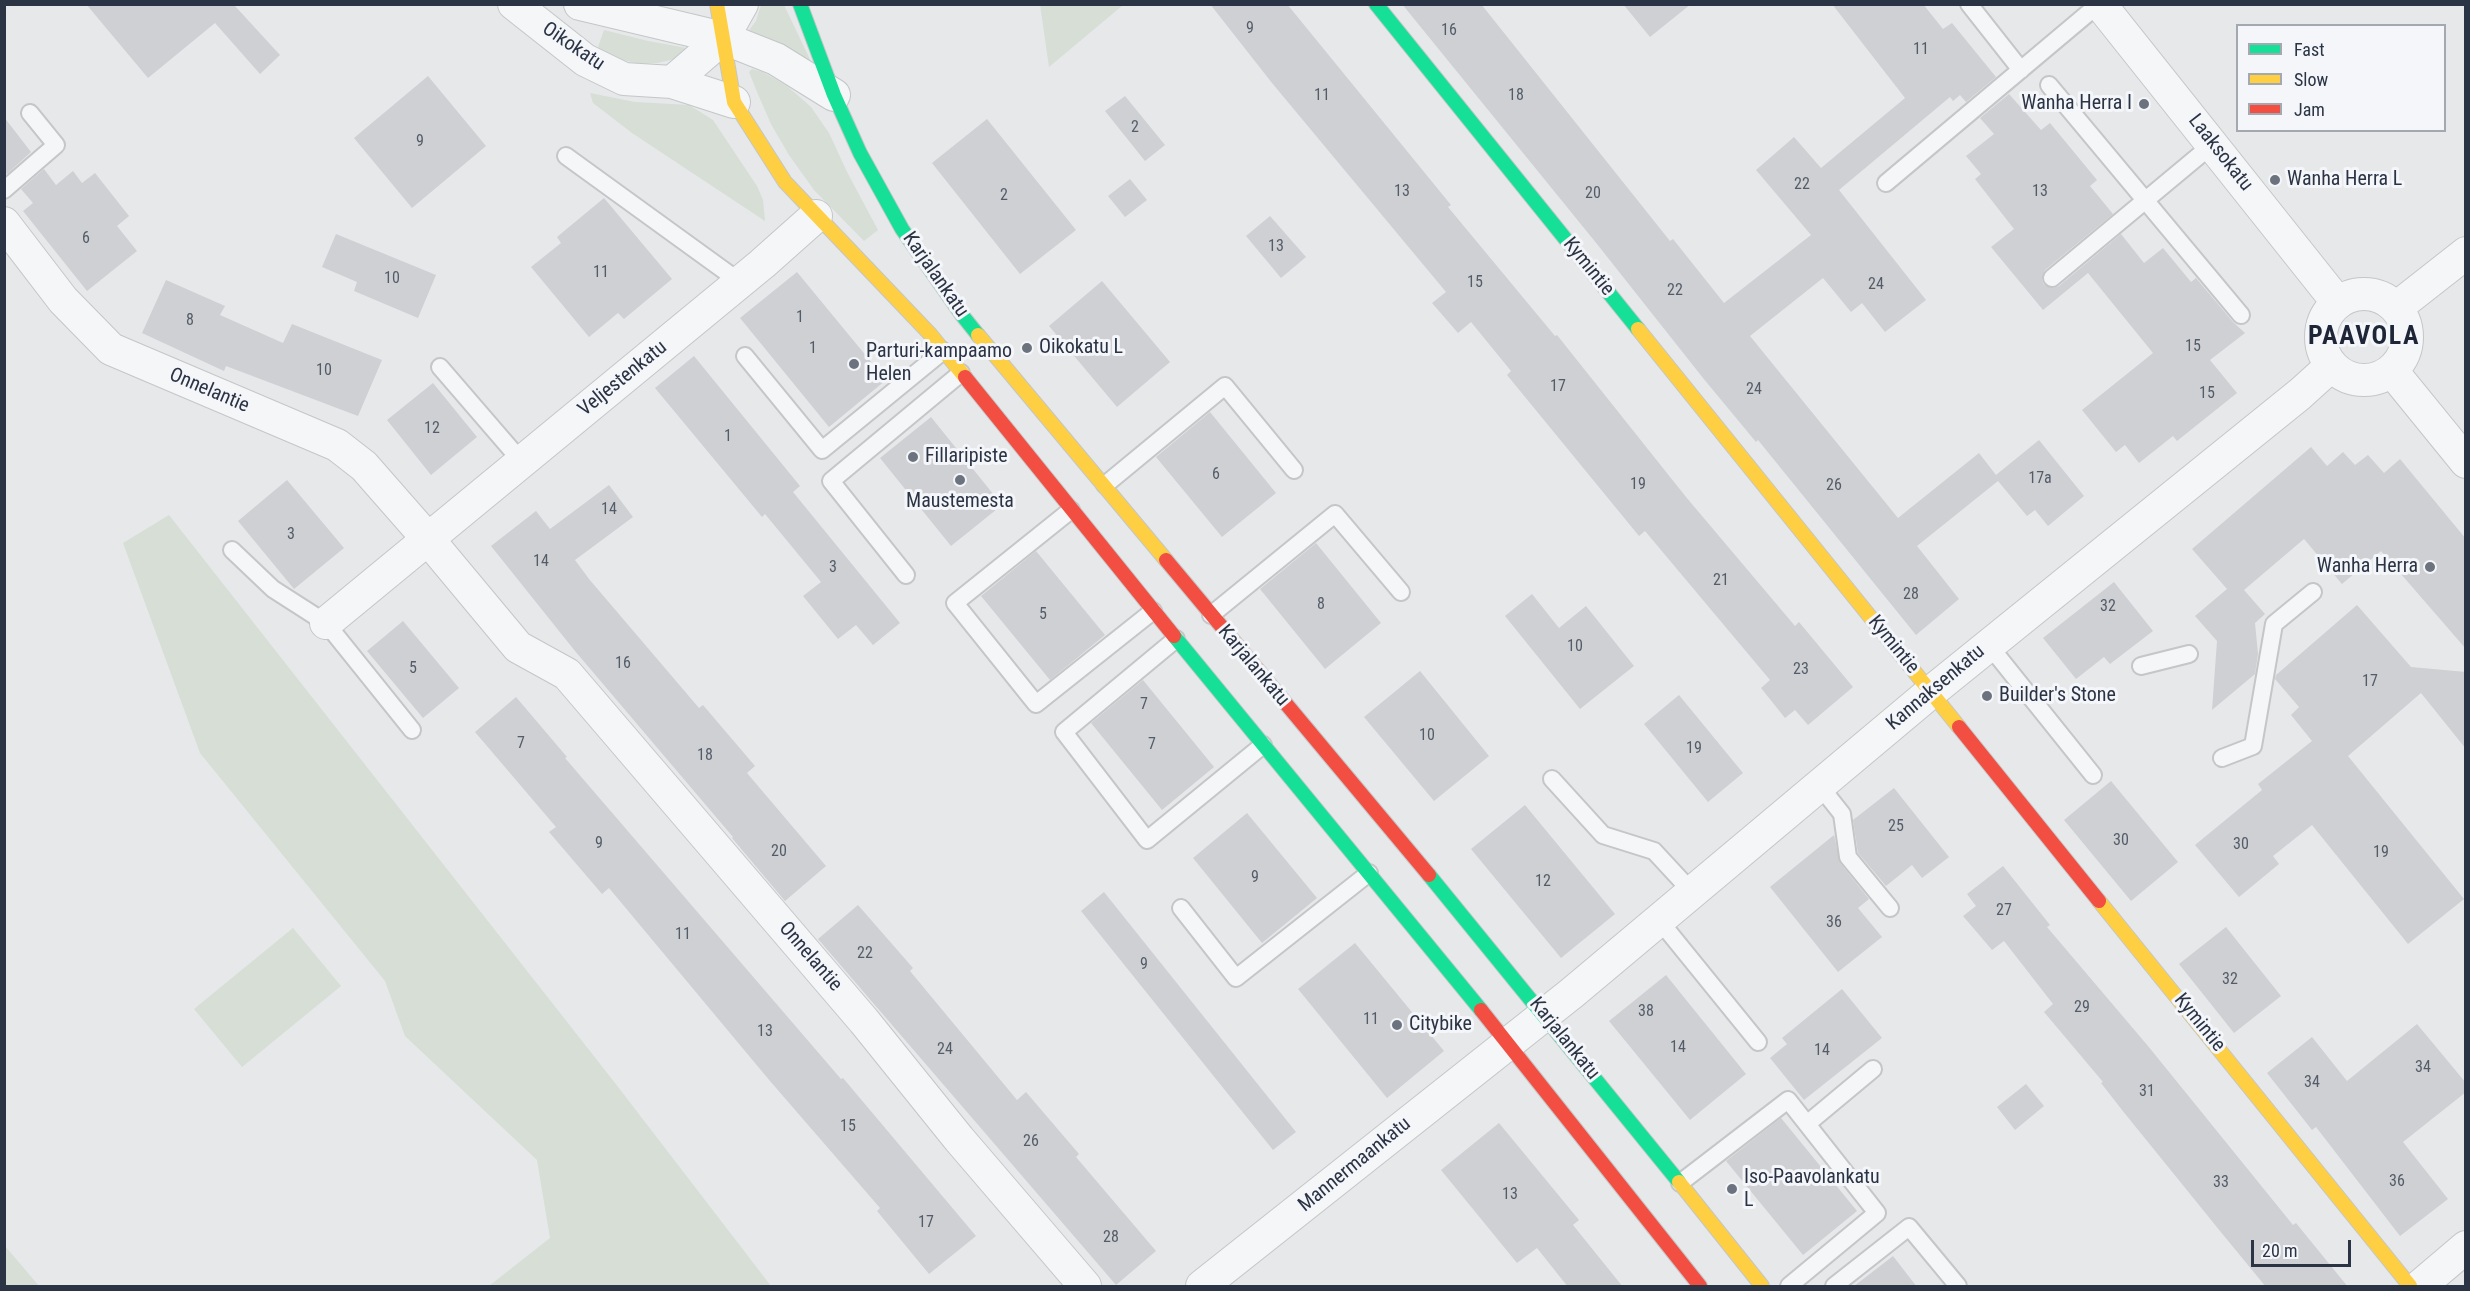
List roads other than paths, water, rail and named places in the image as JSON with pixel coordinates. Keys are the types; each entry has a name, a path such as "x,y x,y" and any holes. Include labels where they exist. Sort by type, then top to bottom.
{"main road":[{"name":"Karjalankatu","path":"717,4 734,102 784,182 943,351 1506,1042 1700,1287"},
{"name":"Kymintie","path":"1376,4 2410,1287"},
{"name":"Karjalankatu","path":"800,6 834,95 860,153 902,229 962,315 1543,1014 1762,1287"}],"street":[{"name":"Oikokatu","path":"514,4 585,60 624,79 672,82 734,102"},
{"name":"Oikokatu","path":"580,4 723,38 776,59 834,95"},
{"path":"672,82 723,38 742,4"},
{"name":"Laaksokatu","path":"2100,4 2338,303"},
{"name":"Veljestenkatu","path":"326,623 740,282 816,216"},
{"name":"Onnelantie","path":"4,223 63,300 111,349 337,445 364,466 518,647 567,674 864,1021 959,1139 1085,1287"},
{"path":"2396,308 2466,252"},
{"path":"2358,294 2379,297 2396,308 2407,329 2405,352 2392,370 2372,381 2349,378 2331,366 2321,345 2324,321 2338,303 2358,294"},
{"name":"Kannaksenkatu","path":"1543,1014 1572,993 1988,645 2300,394 2331,366"},
{"path":"2392,370 2466,462"},
{"name":"Mannermaankatu","path":"1202,1287 1543,1014"},
{"path":"2420,1287 2466,1247"}],"lane":[{"path":"1969,4 2021,70"},
{"path":"1886,183 2100,4"},
{"path":"2049,85 2241,315"},
{"path":"4,190 56,145 30,113"},
{"path":"2052,278 2213,144"},
{"path":"566,156 740,282"},
{"path":"745,356 822,450 943,351"},
{"path":"440,367 522,462"},
{"path":"906,575 831,481 961,373"},
{"path":"1105,485 1225,386 1294,470"},
{"path":"1071,510 955,603 1036,704 1153,611"},
{"path":"1211,615 1335,514 1401,592"},
{"path":"232,550 273,589 326,623 412,730"},
{"path":"2222,758 2253,746 2274,624 2313,592"},
{"path":"1176,639 1064,732 1147,840 1263,745"},
{"path":"1988,645 2093,776"},
{"path":"2141,666 2189,654"},
{"path":"1552,779 1603,835 1654,850 1692,892"},
{"path":"1820,785 1842,814 1848,857 1890,908"},
{"path":"1181,908 1236,978 1369,873"},
{"path":"1659,920 1758,1042"},
{"path":"1807,1124 1874,1069"},
{"path":"1680,1184 1788,1100 1877,1213 1789,1287"},
{"path":"1834,1287 1909,1227 1958,1287"}],"place":[{"name":"Wanha Herra I","path":"2144,104"},
{"name":"Wanha Herra L","path":"2275,180"},
{"name":"Oikokatu L","path":"1027,348"},
{"name":"Parturi-kampaamo Helen","path":"854,364"},
{"name":"Fillaripiste","path":"913,457"},
{"name":"Maustemesta","path":"960,480"},
{"name":"Wanha Herra","path":"2430,567"},
{"name":"Builder's Stone","path":"1987,696"},
{"name":"Citybike","path":"1397,1025"},
{"name":"Iso-Paavolankatu L","path":"1732,1189"}],"district":[{"name":"PAAVOLA","path":"2364,337"}]}
